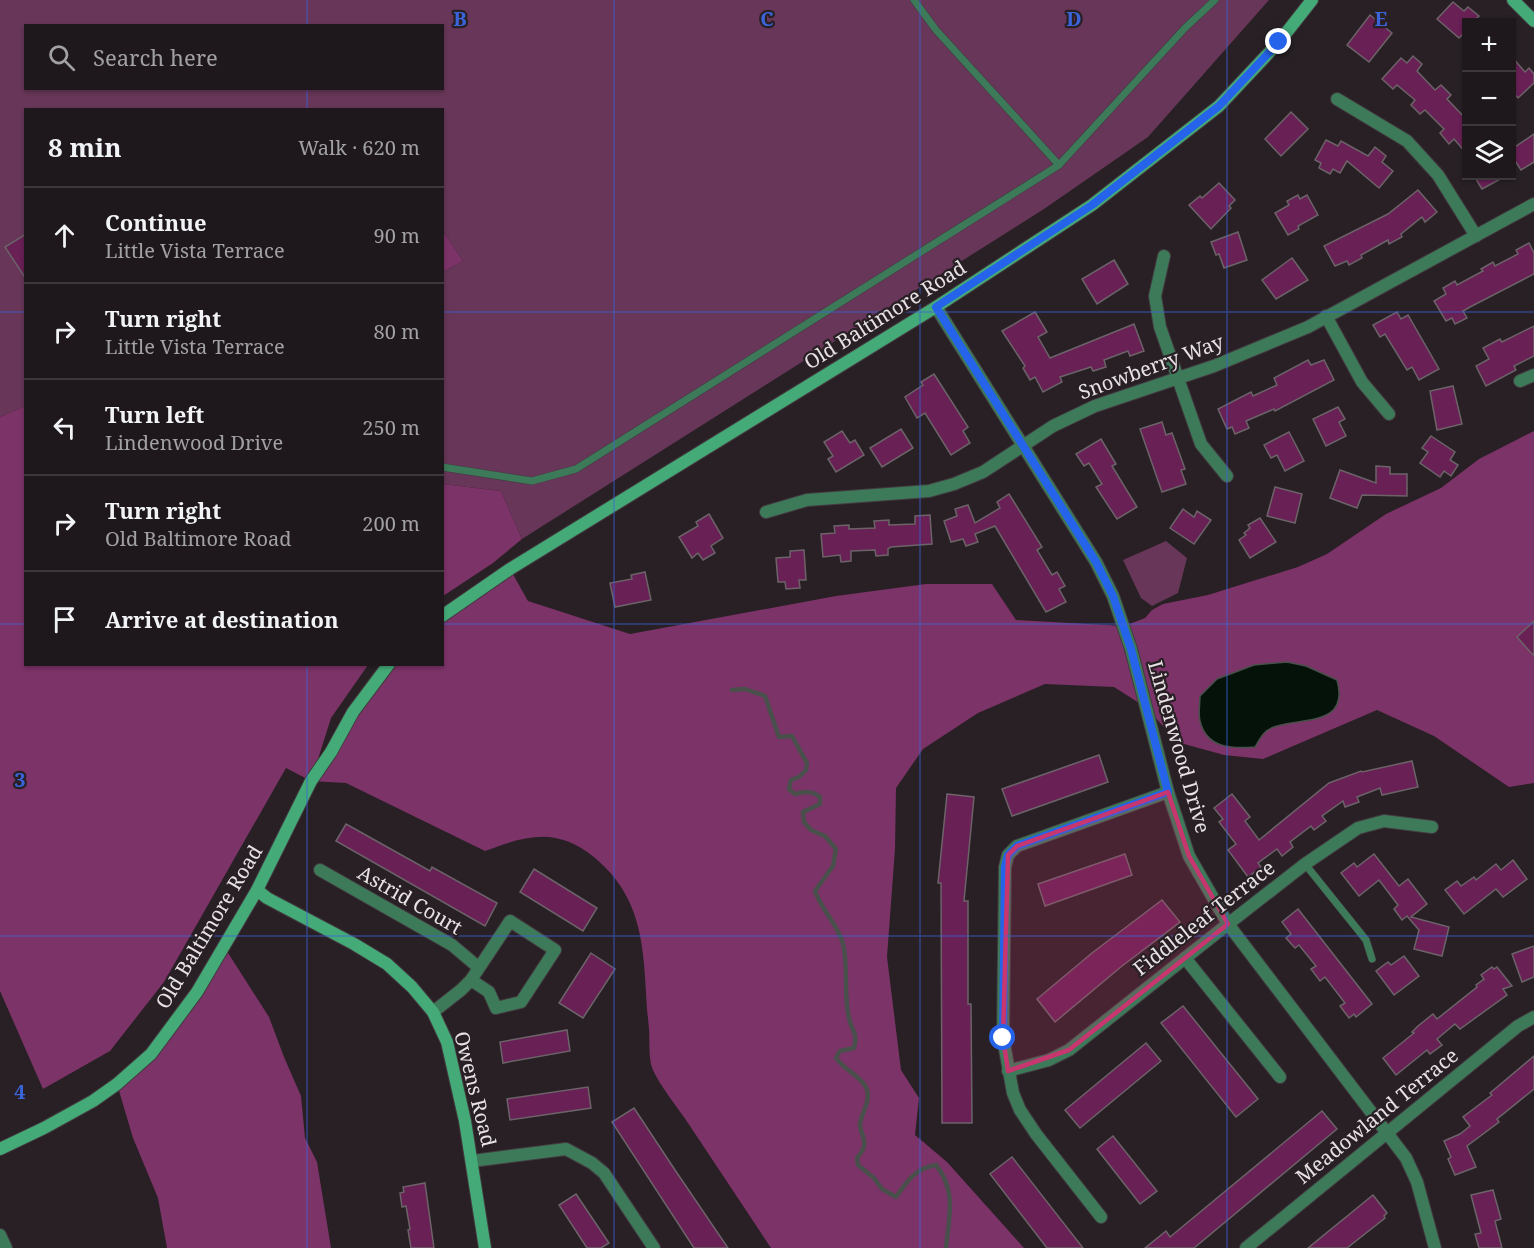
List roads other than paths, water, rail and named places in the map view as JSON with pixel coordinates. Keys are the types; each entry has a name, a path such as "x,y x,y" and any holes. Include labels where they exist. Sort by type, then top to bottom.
{"street":[{"name":"Old Baltimore Road","path":"444,615 510,569 936,307 1092,205 1219,106 1279,42 1312,0"},
{"path":"1513,0 1534,21"},
{"path":"1337,99 1407,141 1438,175 1476,236"},
{"name":"Snowberry Way","path":"766,512 807,500 929,491 954,484 983,472 1053,426 1095,406 1214,366 1308,327 1534,204"},
{"path":"1164,256 1155,296 1160,327 1201,444 1227,476"},
{"name":"Lindenwood Drive","path":"936,307 1096,562 1113,596 1131,649 1168,792 1190,856 1228,924 1406,1158 1417,1182 1434,1248"},
{"path":"1326,316 1362,382 1389,414"},
{"path":"1520,381 1534,375"},
{"name":"Old Baltimore Road","path":"0,1149 93,1101 117,1084 151,1054 197,992 257,890 311,781 331,752 353,712 388,666"},
{"path":"1101,1217 1030,1126 1013,1093 1003,1027 1005,867 1008,855 1017,846 1168,792"},
{"name":"Fiddleleaf Terrace","path":"1008,1071 1049,1060 1069,1050 1305,864 1358,828 1384,821 1432,827"},
{"name":"Astrid Court","path":"320,870 452,945 478,967"},
{"name":"Owens Road","path":"257,890 267,898 387,964 412,987 433,1012 447,1042 472,1161 485,1248"},
{"path":"433,1012 471,980 510,921 555,950 521,1002 496,1008 489,992 471,980"},
{"path":"1185,958 1280,1077"},
{"name":"Meadowland Terrace","path":"1246,1248 1518,1026 1534,1017"},
{"path":"472,1161 566,1149 580,1155 603,1173 654,1248"},
{"path":"0,1235 6,1248"}],"lane":[{"path":"915,0 936,30 1059,165"},
{"path":"444,467 532,481 576,469 1059,165 1185,28 1215,0"},
{"path":"1305,864 1366,940 1372,959"}],"waterway":[{"path":"732,690 745,689 765,696 779,737 792,736 807,763 806,770 799,777 791,780 789,789 795,794 811,792 820,797 820,804 803,812 804,822 811,830 825,836 836,849 833,866 815,891 841,937 845,953 847,1009 855,1042 854,1048 840,1051 836,1058 864,1084 868,1094 860,1124 864,1143 857,1158 858,1165 874,1178 882,1189 896,1197 917,1172 936,1165 943,1175 949,1195 950,1215 946,1248"}]}
